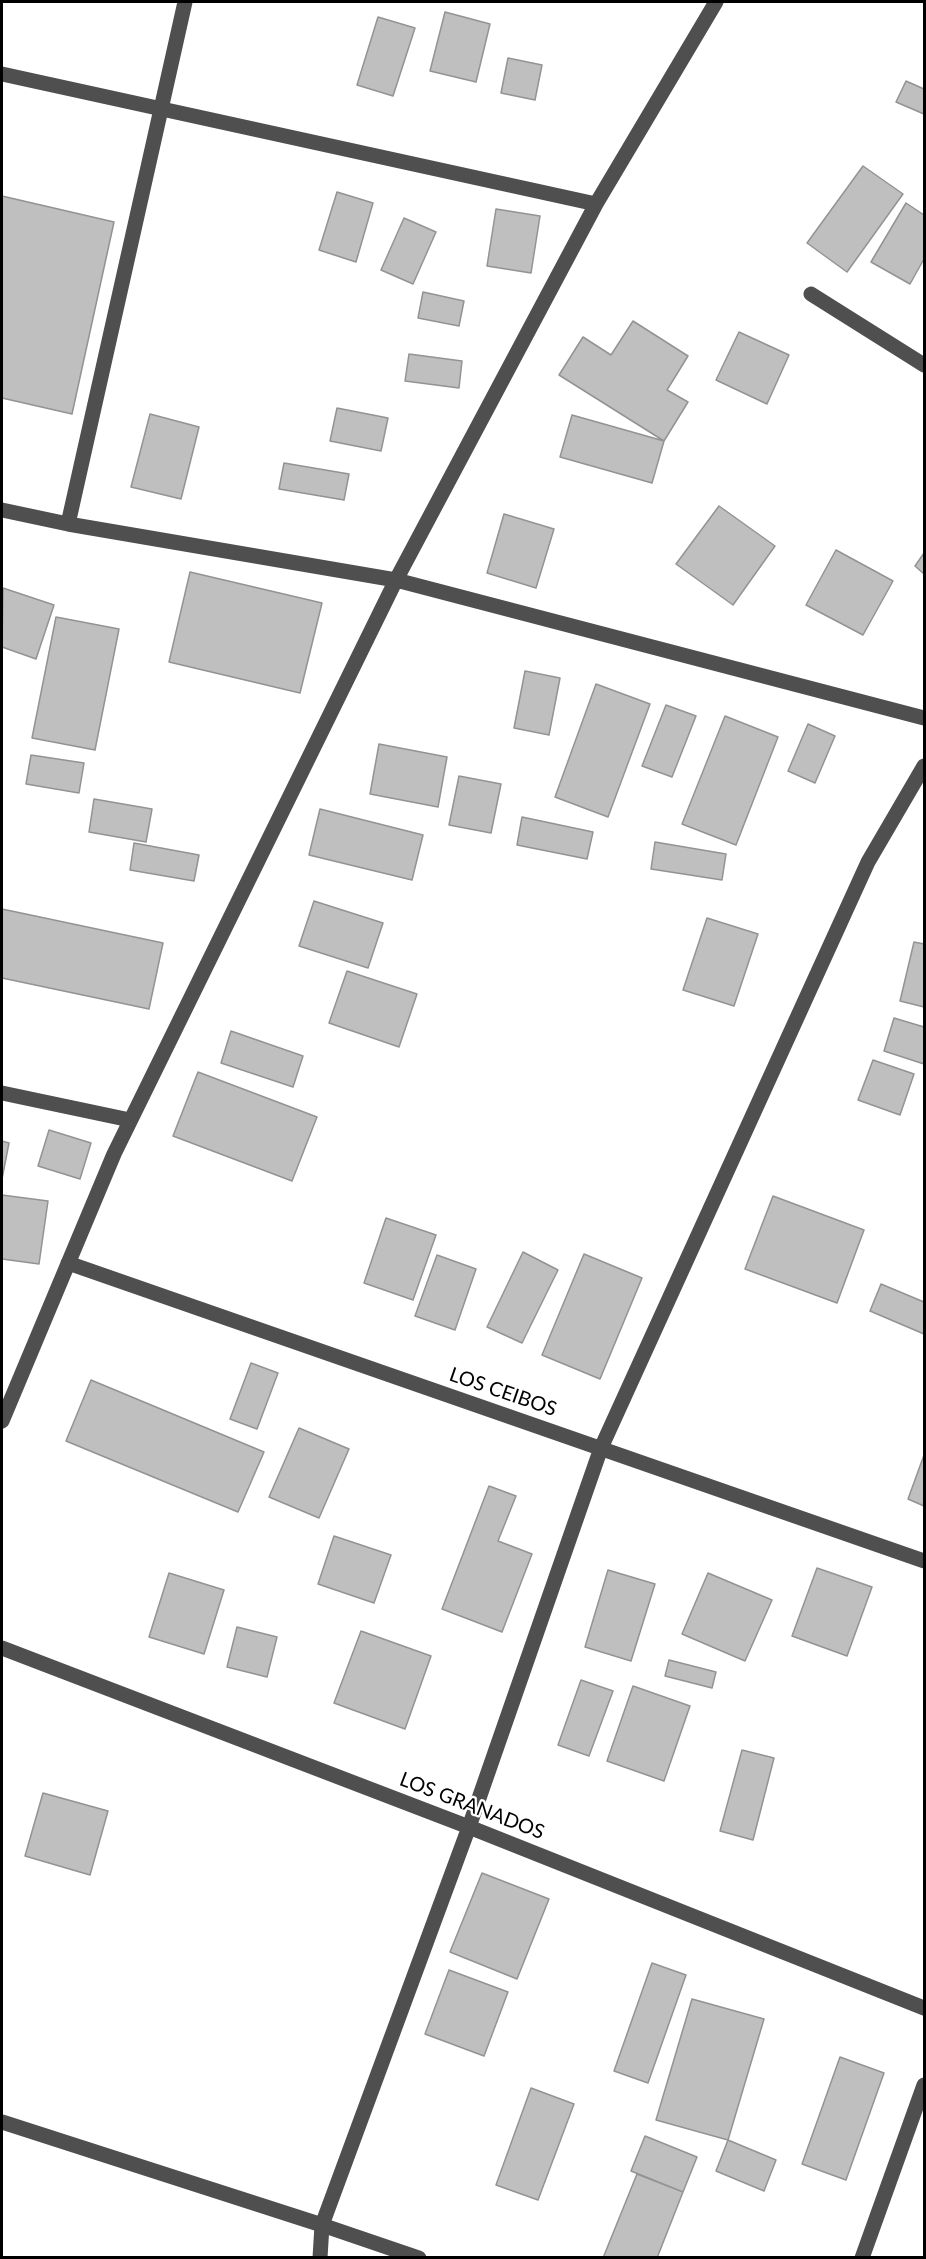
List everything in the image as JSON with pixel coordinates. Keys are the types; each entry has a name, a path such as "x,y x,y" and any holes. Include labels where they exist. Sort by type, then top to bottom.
{"street":[{"path":"68,524 185,2"},
{"path":"2,1421 130,1120 396,580 596,204 716,2"},
{"path":"2,74 596,204"},
{"path":"811,294 924,365"},
{"path":"2,510 68,524 396,580 924,718"},
{"path":"320,2258 322,2224 469,1827 602,1448 868,862 924,766"},
{"path":"2,1093 130,1120"},
{"name":"LOS CEIBOS","path":"68,1263 924,1561"},
{"name":"LOS GRANADOS","path":"2,1648 469,1827 924,2008"},
{"path":"862,2258 924,2085"},
{"path":"2,2122 322,2224 419,2258"}],"building":[{"path":"445,12 490,24 476,82 430,71"},
{"path":"378,17 415,28 393,96 357,85"},
{"path":"508,58 542,65 535,100 501,93"},
{"path":"906,81 924,89 924,114 896,102"},
{"path":"863,166 903,194 847,272 807,243"},
{"path":"337,192 373,203 356,262 319,250"},
{"path":"2,196 114,222 72,414 2,398"},
{"path":"906,203 924,215 924,259 910,284 871,262"},
{"path":"496,209 540,216 531,273 487,266"},
{"path":"404,218 436,232 413,284 381,270"},
{"path":"423,292 464,301 459,326 418,318"},
{"path":"633,321 688,356 667,390 688,402 664,441 559,375 583,337 611,355"},
{"path":"739,332 789,355 767,404 716,380"},
{"path":"409,354 462,361 459,388 405,381"},
{"path":"337,408 388,418 381,451 330,441"},
{"path":"150,414 199,427 181,499 131,487"},
{"path":"572,415 664,441 652,483 560,457"},
{"path":"284,463 349,474 344,500 279,489"},
{"path":"719,506 775,546 733,605 676,564"},
{"path":"504,514 554,529 536,588 487,573"},
{"path":"836,550 893,581 863,635 806,605"},
{"path":"924,553 924,574 915,566"},
{"path":"190,572 322,603 300,693 169,662"},
{"path":"3,588 54,605 36,659 2,647"},
{"path":"56,617 119,629 95,750 32,738"},
{"path":"525,671 560,678 549,735 514,728"},
{"path":"596,684 650,704 608,817 555,797"},
{"path":"666,705 696,716 672,777 642,766"},
{"path":"725,716 778,737 736,845 682,824"},
{"path":"808,724 835,736 815,783 788,771"},
{"path":"379,744 447,757 438,807 370,794"},
{"path":"31,755 84,763 79,793 26,784"},
{"path":"459,776 501,784 491,833 449,825"},
{"path":"94,799 152,809 146,842 89,832"},
{"path":"320,809 423,835 412,880 309,855"},
{"path":"522,817 593,832 587,859 517,845"},
{"path":"655,842 726,854 722,880 651,869"},
{"path":"134,843 199,855 194,881 130,870"},
{"path":"314,901 383,923 368,968 299,946"},
{"path":"2,909 163,943 149,1009 2,978"},
{"path":"707,918 758,934 734,1006 683,990"},
{"path":"914,942 924,944 924,1007 900,1001"},
{"path":"347,971 417,994 399,1047 329,1023"},
{"path":"894,1018 924,1027 924,1064 884,1051"},
{"path":"231,1031 303,1056 293,1087 221,1063"},
{"path":"873,1060 914,1074 900,1115 858,1100"},
{"path":"198,1072 317,1117 292,1181 173,1136"},
{"path":"49,1130 91,1143 80,1179 38,1166"},
{"path":"2,1141 9,1143 2,1179"},
{"path":"2,1195 48,1201 39,1264 2,1259"},
{"path":"773,1196 864,1230 837,1303 745,1269"},
{"path":"386,1218 436,1235 413,1300 364,1283"},
{"path":"523,1252 558,1270 522,1343 487,1327"},
{"path":"584,1254 642,1278 600,1379 542,1355"},
{"path":"437,1255 476,1269 455,1330 415,1316"},
{"path":"881,1284 924,1302 924,1334 870,1311"},
{"path":"251,1363 278,1373 257,1429 230,1419"},
{"path":"91,1380 264,1452 238,1512 66,1441"},
{"path":"299,1428 349,1449 319,1518 269,1497"},
{"path":"924,1455 924,1506 908,1499"},
{"path":"489,1486 516,1496 498,1541 532,1554 502,1632 442,1609"},
{"path":"334,1536 391,1555 374,1603 318,1584"},
{"path":"817,1568 872,1587 847,1656 792,1636"},
{"path":"608,1570 655,1584 631,1661 585,1647"},
{"path":"169,1573 224,1590 204,1654 149,1637"},
{"path":"708,1573 772,1600 745,1661 682,1634"},
{"path":"237,1627 277,1637 267,1677 227,1667"},
{"path":"361,1631 431,1656 405,1729 334,1703"},
{"path":"669,1660 716,1672 712,1688 665,1676"},
{"path":"581,1680 613,1691 589,1756 558,1745"},
{"path":"633,1686 690,1706 664,1781 607,1761"},
{"path":"742,1750 774,1758 753,1840 720,1831"},
{"path":"43,1793 108,1811 90,1875 25,1856"},
{"path":"482,1873 549,1899 517,1979 450,1952"},
{"path":"652,1963 686,1975 648,2083 614,2071"},
{"path":"449,1970 508,1992 484,2056 425,2034"},
{"path":"692,1999 764,2019 728,2140 656,2120"},
{"path":"840,2057 884,2073 846,2180 802,2164"},
{"path":"531,2088 574,2104 538,2200 496,2185"},
{"path":"645,2136 697,2157 683,2192 631,2171"},
{"path":"728,2140 776,2160 764,2191 716,2171"},
{"path":"637,2174 683,2192 657,2258 603,2258"}]}
